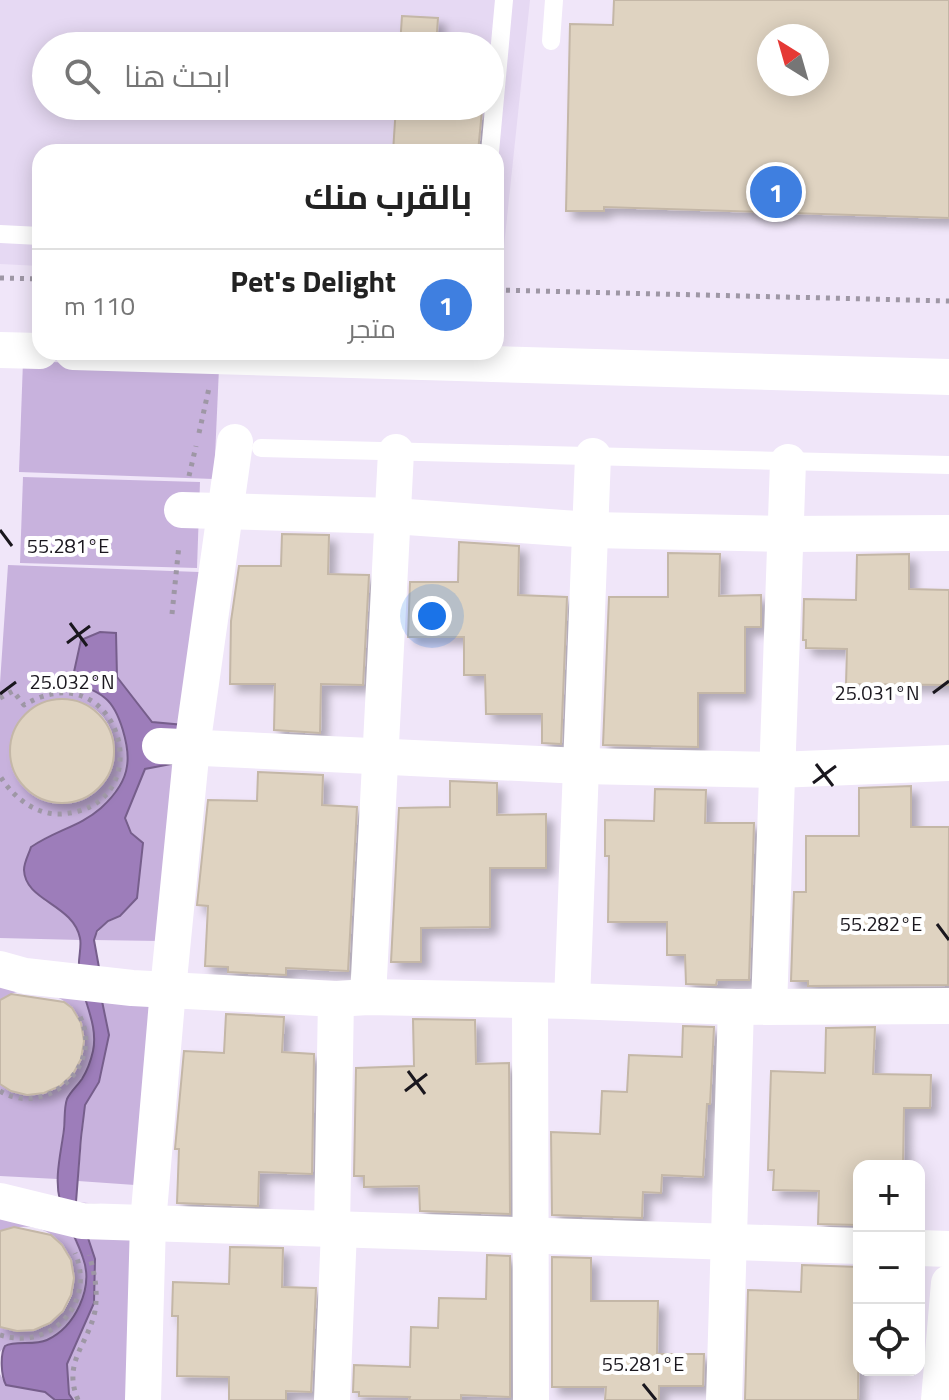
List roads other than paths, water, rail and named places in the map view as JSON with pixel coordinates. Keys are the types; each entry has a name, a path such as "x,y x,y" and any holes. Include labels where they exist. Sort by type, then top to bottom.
{"street":[{"path":"0,350 32,351"},
{"path":"353,360 949,377"},
{"path":"143,1400 148,1223 168,990 176,746 225,512 248,445"},
{"path":"332,1400 336,1230 352,998 381,756 396,452"},
{"path":"572,1001 593,456"},
{"path":"724,1400 729,1242 777,770 788,462"},
{"path":"182,510 393,516 591,530 949,533"},
{"path":"176,746 581,766 777,770 949,763"},
{"path":"13,972 103,985 168,990 352,998 752,1007 949,1006"},
{"path":"530,1001 531,1400"},
{"path":"10,1203 77,1233 148,1223 853,1246"},
{"path":"925,1248 949,1249"},
{"path":"939,1400 949,1283"}],"lane":[{"path":"501,32 504,0"},
{"path":"551,41 554,0"},
{"path":"491,144 493,120"},
{"path":"0,234 32,236"},
{"path":"248,445 396,452 949,465"}],"place":[{"name":"Pet's Delight","path":"776,192"}]}
